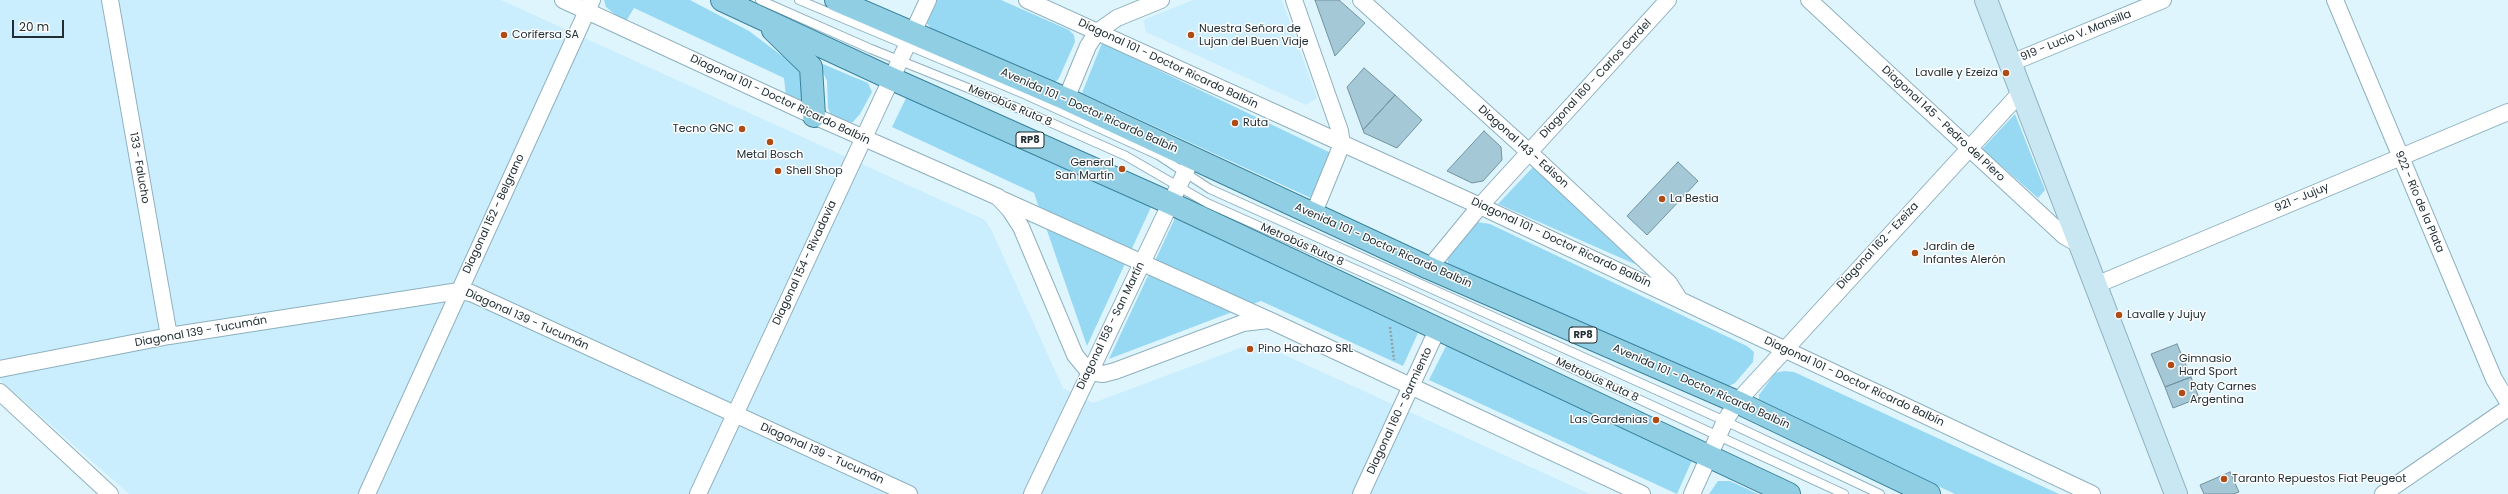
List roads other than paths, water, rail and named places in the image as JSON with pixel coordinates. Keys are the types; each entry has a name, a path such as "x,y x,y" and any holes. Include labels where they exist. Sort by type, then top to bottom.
{"main road":[{"name":"Avenida 101 - Doctor Ricardo Balbín","path":"722,0 762,10 902,54 1066,99 1181,180 1438,328 1789,494"},
{"name":"Avenida 101 - Doctor Ricardo Balbín","path":"836,0 902,54 1181,180 1313,214 1430,268 1737,402 1929,494"},
{"path":"1986,0 2176,494"},
{"path":"762,10 788,47 799,54 811,68 814,96 814,116"}],"street":[{"name":"133 - Falucho","path":"110,0 169,336"},
{"name":"Diagonal 101 - Doctor Ricardo Balbín","path":"562,0 589,5 814,116 998,197 1269,320 1403,384 1642,494"},
{"name":"Diagonal 154 - Rivadavia","path":"698,494 862,138 928,0"},
{"name":"Diagonal 101 - Doctor Ricardo Balbín","path":"1026,0 1679,298 1783,349 2092,494"},
{"path":"1066,99 1088,46 1097,32 1117,18 1160,0"},
{"path":"1294,0 1340,131 1342,144 1313,214"},
{"name":"Diagonal 143 - Edison","path":"1361,0 1529,152 1669,283 1679,298"},
{"name":"Diagonal 160 - Carlos Gardel","path":"1430,268 1480,206 1668,0"},
{"name":"Diagonal 145 - Pedro del Piero","path":"1809,0 2064,236 2080,245"},
{"name":"919 - Lucio V. Mansilla","path":"2011,63 2163,0"},
{"name":"922 - Río de la Plata","path":"2335,0 2494,380 2508,402"},
{"name":"Diagonal 152 - Belgrano","path":"367,494 589,5"},
{"name":"Diagonal 162 - Ezeiza","path":"1692,494 1708,456 1737,402 1783,349 2022,91"},
{"name":"921 - Jujuy","path":"2096,286 2508,112"},
{"name":"Diagonal 158 - San Martín","path":"1032,494 1181,180"},
{"name":"Diagonal 101 - Doctor Ricardo Balbín","path":"998,197 1010,210 1021,227 1075,355 1089,372"},
{"name":"Diagonal 139 - Tucumán","path":"0,369 169,336 459,291 471,293 909,494"},
{"path":"1089,372 1103,374 1115,371 1243,323 1269,320"},
{"name":"Diagonal 160 - Sarmiento","path":"1361,494 1403,384 1438,328"},
{"path":"0,392 110,494"},
{"path":"2383,494 2508,408"}],"lane":[{"name":"Metrobús Ruta 8","path":"800,0 902,54 1024,94 1158,155 1181,180 1207,203 1722,428 1880,494"},
{"name":"Metrobús Ruta 8","path":"1181,180 1210,189 1722,428 1844,494"}],"place":[{"name":"Corifersa SA","path":"504,35"},
{"name":"Nuestra Señora de Lujan del Buen Viaje","path":"1191,35"},
{"name":"Lavalle y Ezeiza","path":"2006,73"},
{"name":"Ruta","path":"1235,123"},
{"name":"Tecno GNC","path":"742,129"},
{"name":"Metal Bosch","path":"770,142"},
{"name":"General San Martín","path":"1122,169"},
{"name":"Shell Shop","path":"778,171"},
{"name":"La Bestia","path":"1662,199"},
{"name":"Jardín de Infantes Alerón","path":"1915,253"},
{"name":"Lavalle y Jujuy","path":"2119,315"},
{"name":"Pino Hachazo SRL","path":"1250,349"},
{"name":"Gimnasio Hard Sport","path":"2171,365"},
{"name":"Paty Carnes Argentina","path":"2182,393"},
{"name":"Las Gardenias","path":"1656,420"},
{"name":"Taranto Repuestos Fiat Peugeot","path":"2224,479"}]}
